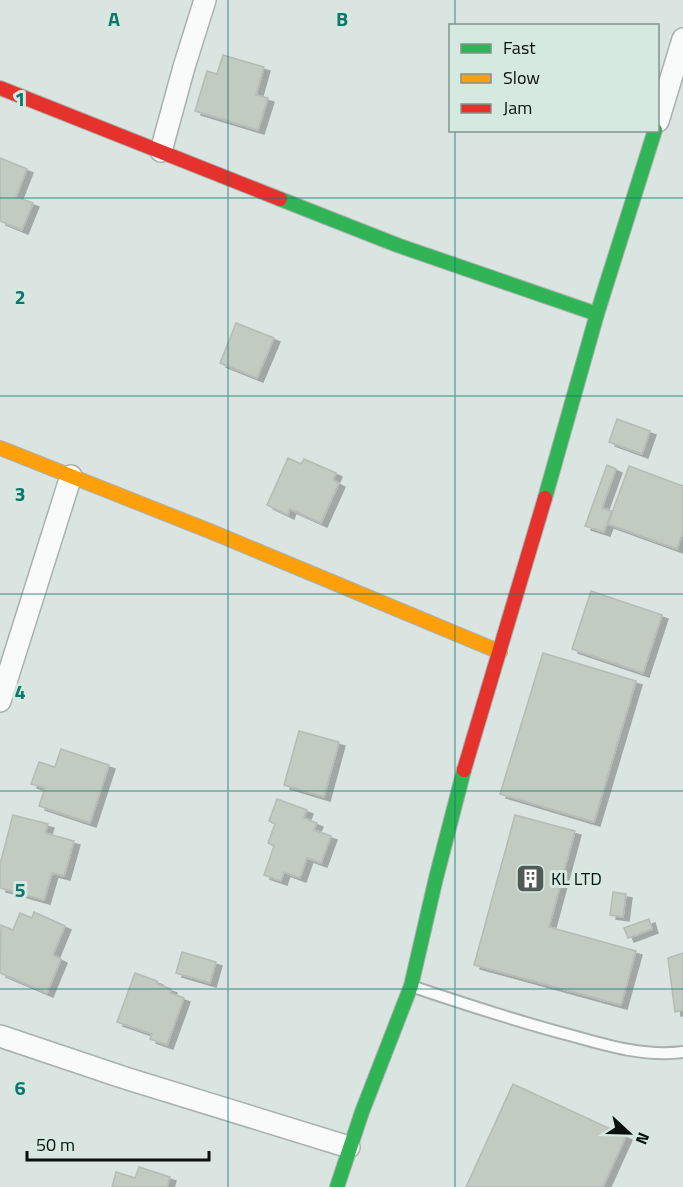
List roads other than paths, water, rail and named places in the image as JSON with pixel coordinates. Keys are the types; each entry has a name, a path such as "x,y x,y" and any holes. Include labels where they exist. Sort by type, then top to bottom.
{"street":[{"path":"161,151 205,0"},
{"path":"659,117 678,74 683,39"},
{"path":"0,88 397,245 597,314"},
{"path":"337,1187 349,1147 411,986 450,822 597,314 654,132"},
{"path":"0,448 500,652"},
{"path":"0,701 71,476"},
{"path":"0,1036 349,1147"}],"lane":[{"path":"411,986 532,1025 606,1045 645,1052 683,1052"}],"place":[{"name":"KL LTD","path":"530,879"}]}
